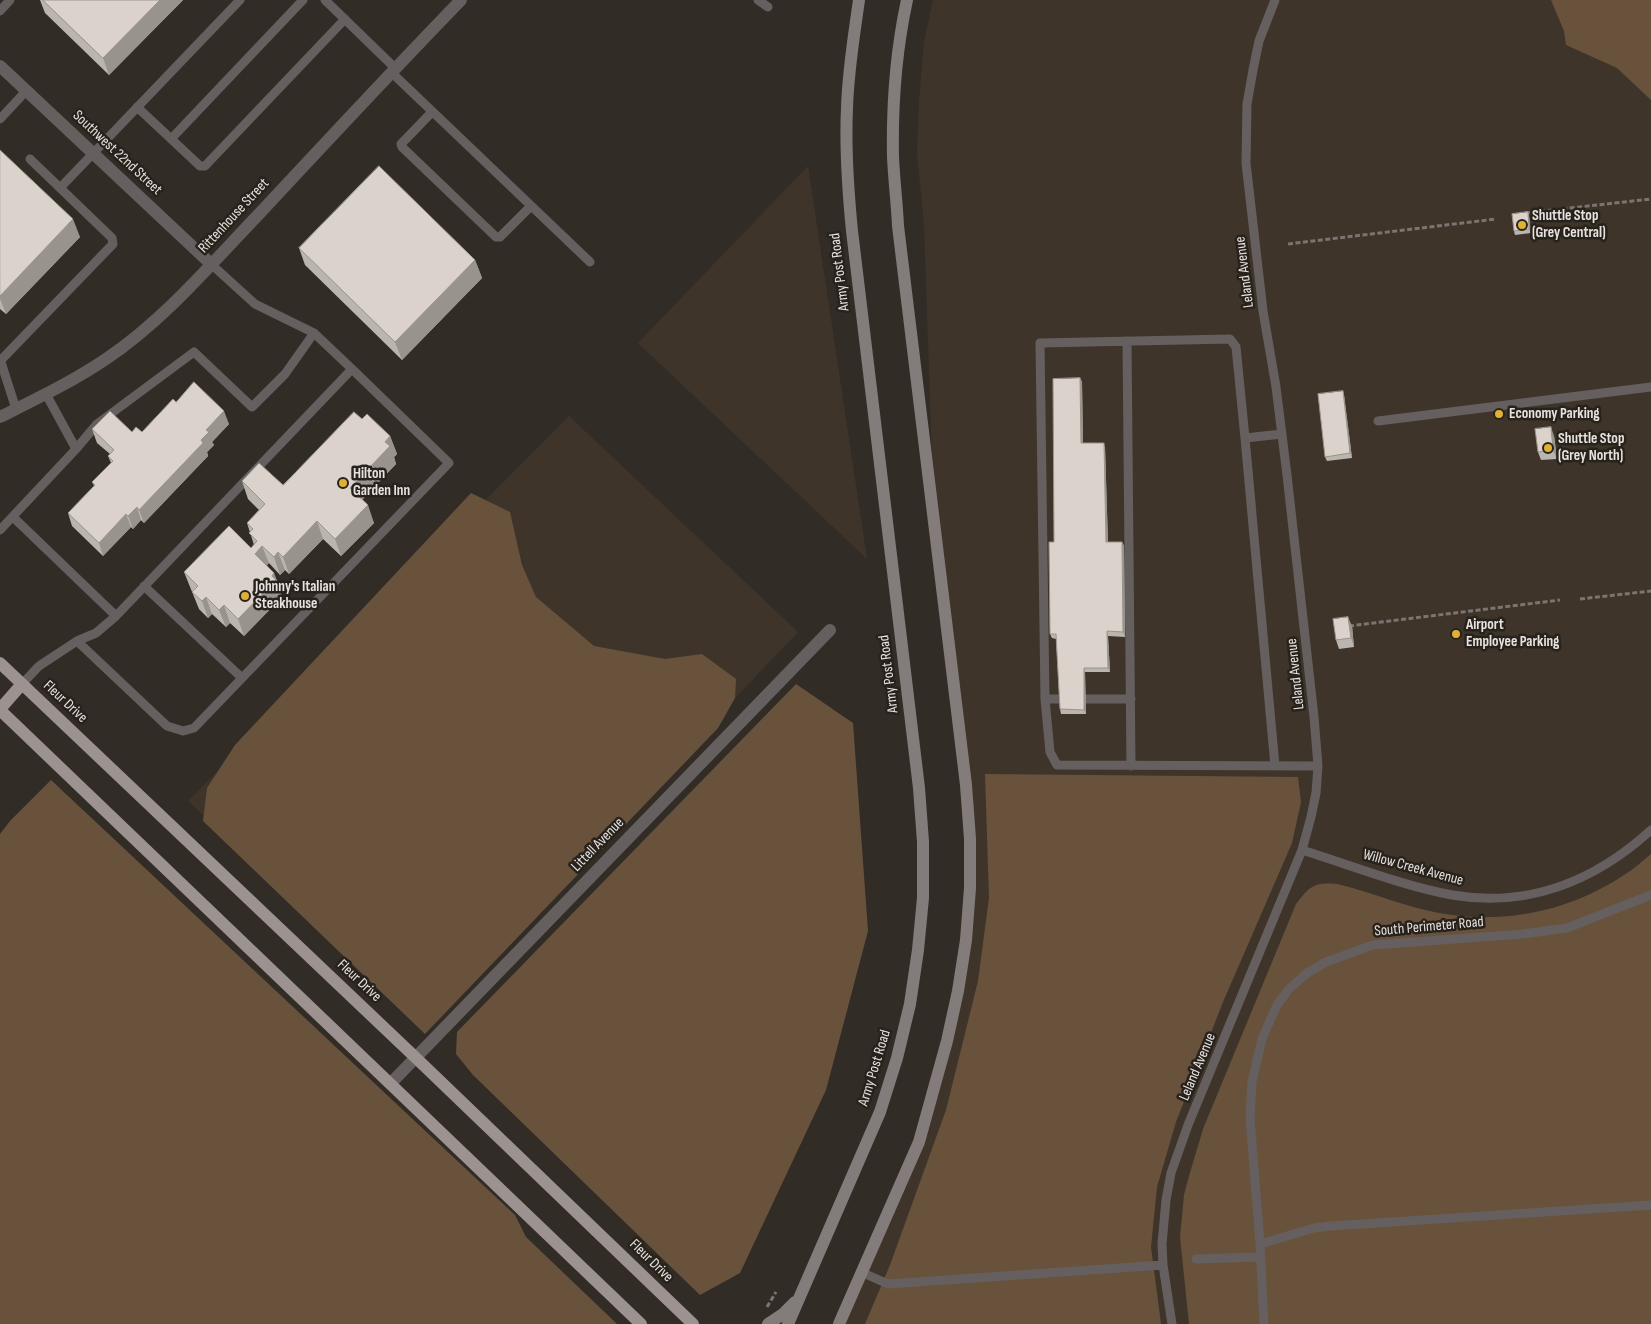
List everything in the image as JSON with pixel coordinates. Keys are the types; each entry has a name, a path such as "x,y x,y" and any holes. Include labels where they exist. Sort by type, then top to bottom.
{"main road":[{"name":"Army Post Road","path":"788,1324 880,1112 897,1058 913,986 923,898 923,842 919,788 852,231 846,166 850,57 859,0"},
{"path":"838,1324 919,1142 947,1041 958,991 966,940 970,888 970,839 966,785 900,235 893,158 894,108 898,59 907,0"},
{"name":"Fleur Drive","path":"0,664 415,1057 688,1320"},
{"path":"22,684 0,709 641,1324"},
{"path":"768,1324 783,1314 799,1299"},
{"path":"688,1320 702,1324"}],"street":[{"name":"Rittenhouse Street","path":"0,417 69,382 107,359 143,331 212,264 461,0"},
{"name":"Southwest 22nd Street","path":"0,66 212,264"},
{"name":"Littell Avenue","path":"390,1083 830,630"}],"lane":[{"path":"0,11 10,0"},
{"path":"60,188 240,0"},
{"path":"171,139 303,0"},
{"path":"325,0 432,112 590,262"},
{"path":"758,0 768,7"},
{"name":"Leland Avenue","path":"1172,1324 1163,1265 1162,1244 1166,1200 1171,1173 1178,1150 1302,850 1316,793 1318,766 1303,610 1282,434 1263,311 1246,163 1248,104 1253,70 1259,41 1275,0"},
{"path":"137,107 200,166 205,166 345,19"},
{"path":"0,119 27,90"},
{"path":"432,112 401,144 402,147 481,223 496,237 500,237 531,206"},
{"path":"16,409 0,360 113,244 112,238 30,159"},
{"path":"77,642 167,726 183,732 194,728 449,463 314,333 256,304 212,264"},
{"path":"0,530 76,449 96,424 194,352 252,407 285,374 314,333"},
{"path":"1275,766 1236,347 1230,339 1040,343 1046,699 1050,752 1057,765 1131,766 1275,766 1318,766"},
{"path":"1127,341 1131,766"},
{"path":"22,684 39,666 77,642 96,633 116,616 352,369"},
{"path":"1378,421 1651,387"},
{"path":"46,394 76,449"},
{"path":"1245,438 1282,434"},
{"path":"13,517 116,616"},
{"path":"144,586 242,678"},
{"path":"1046,699 1060,699"},
{"path":"1086,699 1131,699"},
{"name":"Willow Creek Avenue","path":"1302,850 1409,884 1452,895 1493,898 1513,897 1574,882 1604,867 1651,830"},
{"name":"South Perimeter Road","path":"1264,1324 1261,1257 1250,1118 1252,1082 1267,1026 1277,1005 1288,990 1307,973 1326,962 1373,944 1523,934 1567,928 1651,895"},
{"path":"1260,1244 1314,1228 1331,1226 1651,1205"},
{"path":"1196,1259 1261,1257"},
{"path":"861,1272 888,1284 1163,1265"}],"path":[{"path":"1521,213 1651,199"},
{"path":"1288,244 1496,219"},
{"path":"1580,599 1651,590"},
{"path":"1344,627 1560,600"}],"shaded area":[{"path":"933,0 1651,0 1651,1324 839,1324 919,1142 947,1041 970,888 934,517 924,223 917,153 924,42"},
{"path":"1551,0 1651,0 1651,100 1617,68 1566,45 1564,31"},
{"path":"808,166 867,559 638,343"},
{"path":"569,416 798,632 425,1023 188,801"},
{"path":"471,493 510,512 522,565 536,597 594,646 665,659 702,654 736,679 735,698 718,728 425,1034 203,821 207,788 235,745"},
{"path":"796,684 853,723 868,931 826,1090 740,1273 700,1295 473,1075 456,1054 457,1032"},
{"path":"985,774 1298,777 1301,802 1292,843 1223,1002 1176,1122 1157,1187 1151,1247 1161,1324 865,1324 890,1265 946,1110 978,981 989,898"},
{"path":"51,780 515,1215 526,1237 617,1324 0,1324 0,834 10,821"},
{"path":"1651,854 1651,1324 1189,1324 1180,1237 1184,1195 1189,1176 1203,1129 1296,904 1305,893 1313,886 1337,884 1439,913 1463,916 1512,916 1559,906 1581,898 1624,875"}],"building":[{"path":"43,0 160,0 103,58"},
{"path":"0,150 73,219 0,296"},
{"path":"379,166 475,260 395,342 299,248"},
{"name":"Shuttle Stop (Grey Central)","path":"1528,212 1529,229 1514,231 1512,214"},
{"path":"1080,378 1081,443 1104,443 1106,542 1122,542 1123,632 1107,631 1108,668 1084,668 1084,710 1060,709 1056,634 1050,634 1049,542 1054,542 1053,379"},
{"path":"194,382 224,411 206,430 209,432 201,440 203,443 139,510 137,507 128,516 126,514 99,543 68,513 95,485 92,482 113,461 108,456 114,450 92,429 110,411 132,432 136,427 142,432 173,399 176,402"},
{"path":"1343,391 1350,453 1325,457 1318,394"},
{"path":"354,412 362,419 367,414 390,436 385,442 390,446 350,488 368,505 335,539 317,521 283,557 278,552 274,557 262,546 255,554 274,573 272,576 276,580 238,619 224,605 219,610 206,597 202,601 192,592 198,586 184,572 229,526 251,548 257,541 249,533 253,529 247,523 265,504 242,481 259,463 283,485"},
{"path":"1551,427 1553,450 1538,452 1535,429"},
{"path":"1348,617 1351,638 1336,640 1333,619"}],"place":[{"name":"Shuttle Stop (Grey Central)","path":"1522,225"},
{"name":"Economy Parking","path":"1499,414"},
{"name":"Shuttle Stop (Grey North)","path":"1548,448"},
{"name":"Hilton Garden Inn","path":"343,483"},
{"name":"Johnny's Italian Steakhouse","path":"245,596"},
{"name":"Airport Employee Parking","path":"1456,634"}]}
